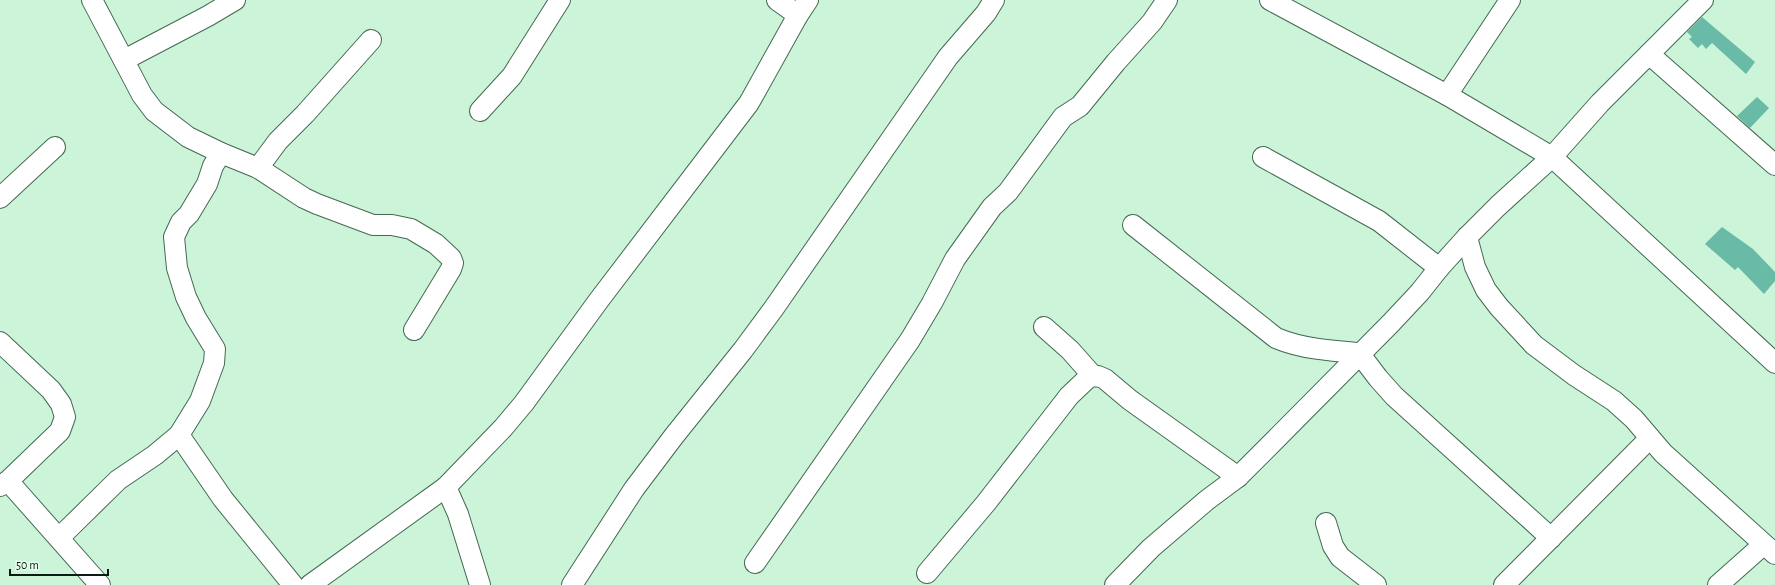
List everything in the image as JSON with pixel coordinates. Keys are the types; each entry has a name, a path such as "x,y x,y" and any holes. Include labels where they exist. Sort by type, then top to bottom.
{"street":[{"path":"92,0 142,95 154,111 188,138 258,168 304,198 317,204 373,225 392,225 411,229 436,244 451,258 453,263 451,269 414,330"},
{"path":"124,60 208,16 235,0"},
{"path":"480,111 512,76 560,0"},
{"path":"310,585 446,487 524,404 599,300 749,103 803,7 777,0"},
{"path":"572,585 634,489 674,436 748,344 948,57 986,13 994,0"},
{"path":"755,563 910,340 932,303 955,258 992,207 1008,192 1063,118 1080,106 1116,62 1152,22 1167,0"},
{"path":"1270,0 1447,95 1552,158 1775,363"},
{"path":"1447,95 1510,0"},
{"path":"1115,585 1151,548 1207,500 1238,477 1416,297 1439,268 1467,237 1498,206 1552,158 1600,103 1703,0"},
{"path":"258,168 278,141 305,114 371,40"},
{"path":"1649,54 1775,165"},
{"path":"0,198 55,147"},
{"path":"59,538 118,480 179,435 200,401 214,363 214,349 186,297 177,268 174,237 181,222 190,214 207,184 213,166 221,153"},
{"path":"1263,157 1379,221 1439,268"},
{"path":"1134,225 1276,338 1287,342 1336,352 1360,353"},
{"path":"1467,237 1475,266 1486,290 1499,307 1534,345 1574,375 1614,401 1634,419 1663,453 1769,549 1718,585"},
{"path":"1044,327 1070,350 1093,376"},
{"path":"0,342 51,390 61,404 65,417 60,431 4,484 59,538 100,585"},
{"path":"1360,353 1378,378 1394,396 1551,538"},
{"path":"927,573 986,503 1069,396 1089,377 1098,376 1105,379 1130,400 1238,477"},
{"path":"179,435 223,499 293,585"},
{"path":"1504,585 1650,438"},
{"path":"446,487 458,514 480,585"},
{"path":"1326,523 1333,546 1340,557 1376,585"}],"building":[{"path":"1702,17 1755,62 1746,74 1712,43 1706,49 1702,44 1698,48 1689,39 1692,37 1687,32"},
{"path":"1757,97 1769,108 1750,128 1737,116"},
{"path":"1722,227 1753,249 1775,272 1775,281 1764,294 1738,267 1735,270 1705,244"}]}
